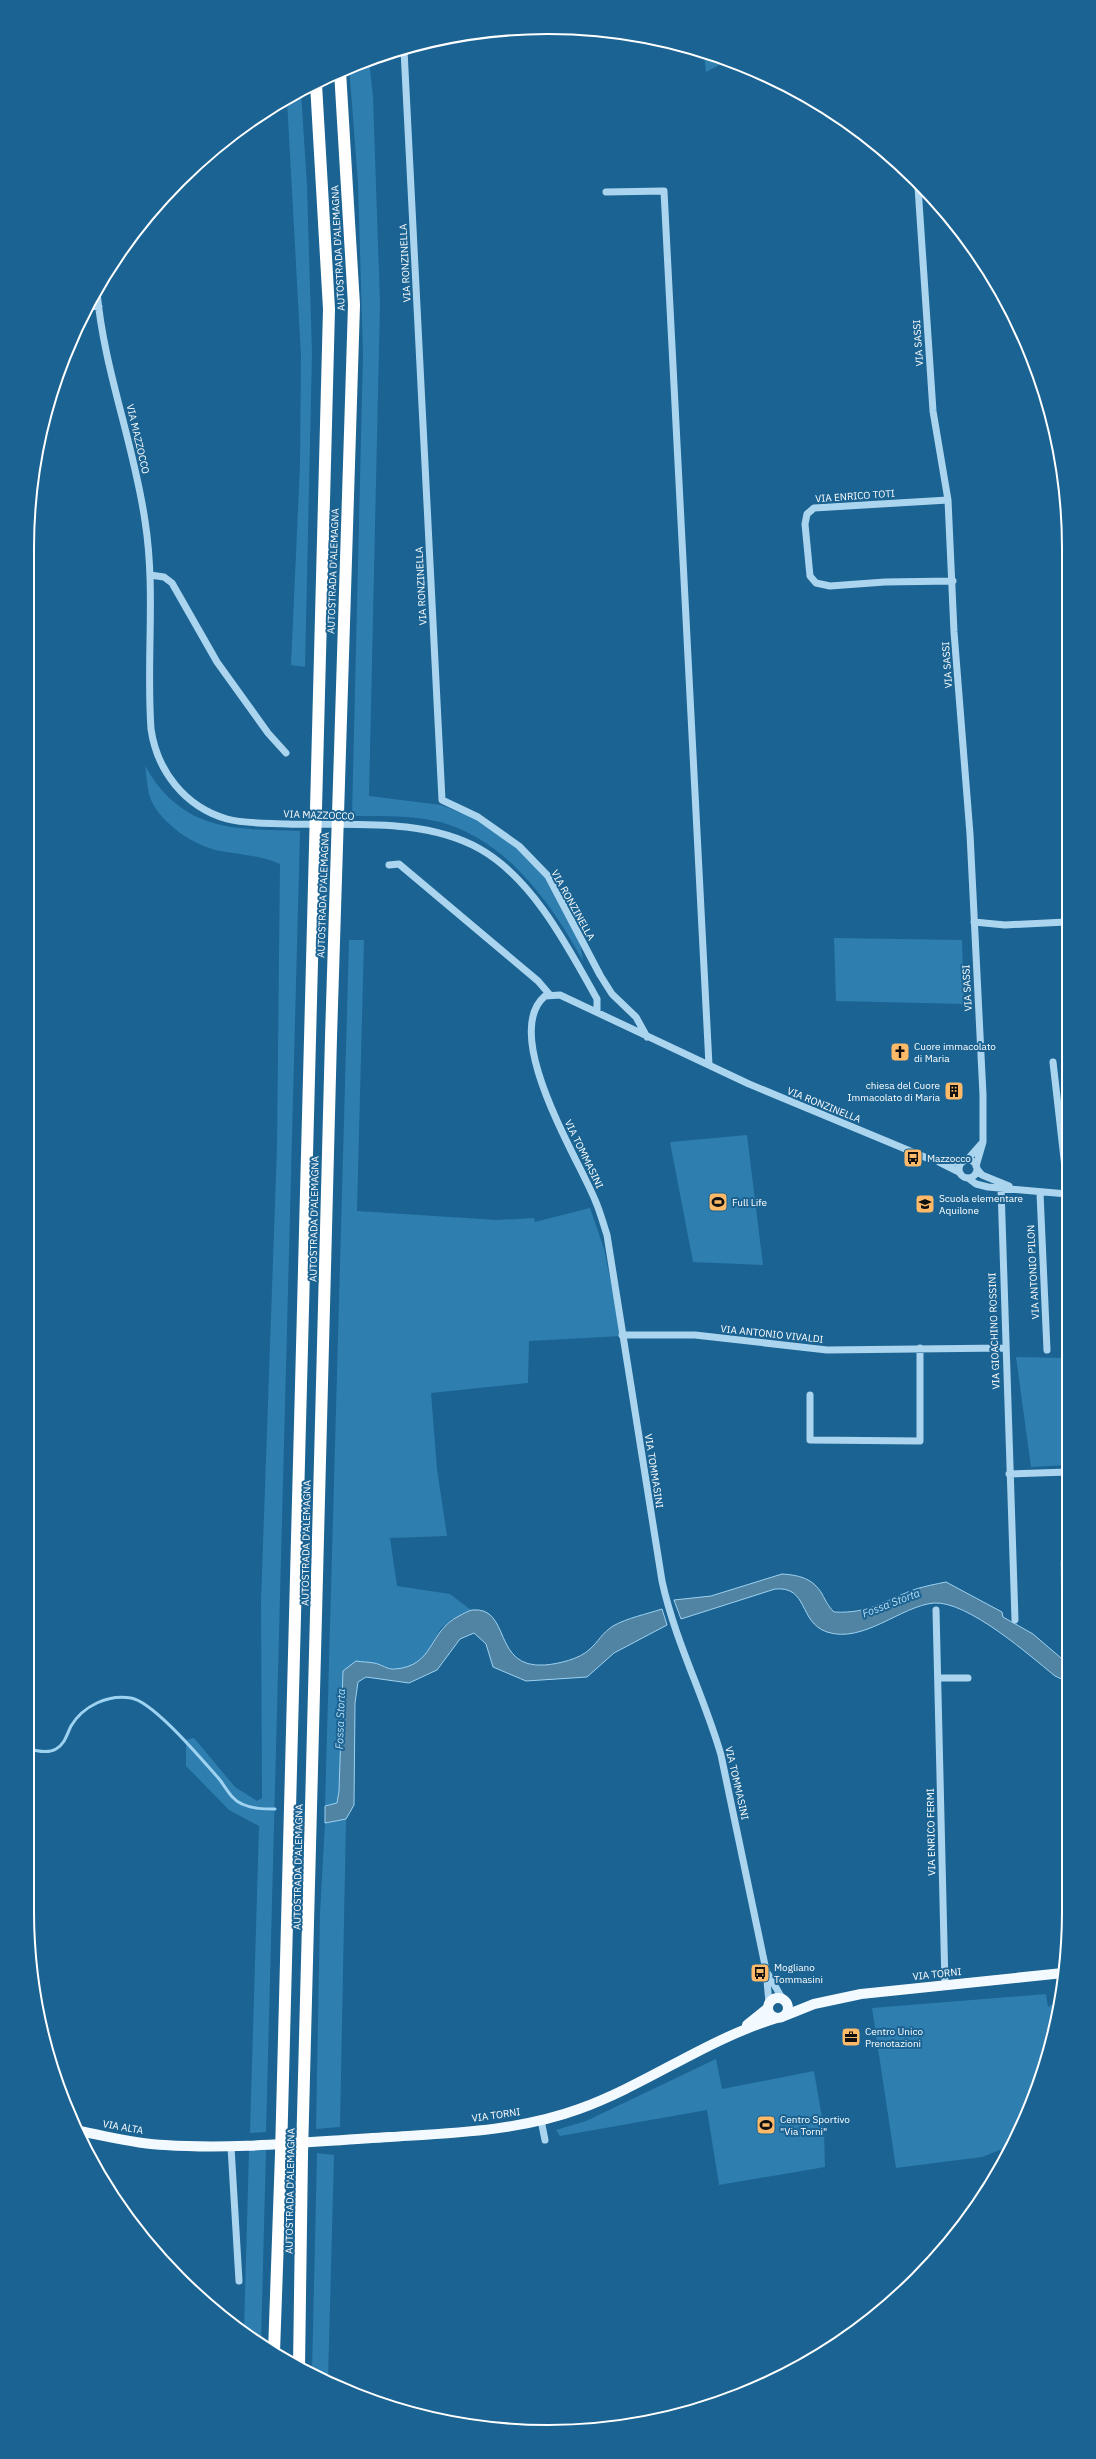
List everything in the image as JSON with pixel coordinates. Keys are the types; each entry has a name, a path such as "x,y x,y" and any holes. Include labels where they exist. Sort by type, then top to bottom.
{"highway":[{"name":"AUTOSTRADA D'ALEMAGNA","path":"299,2360 302,2154 332,1021 354,305 340,78"},
{"name":"AUTOSTRADA D'ALEMAGNA","path":"274,2346 281,2154 329,309 316,89"}],"main road":[{"name":"VIA TORNI","path":"164,2145 231,2147 496,2129 541,2120 593,2103 744,2028 781,2017 814,2004 861,1994 1058,1973"},
{"name":"VIA TORNI","path":"744,2028 776,1998 814,2004"},
{"path":"768,2005 771,2016 781,2017 788,2008 784,2000"},
{"name":"VIA ALTA","path":"84,2132 164,2145"}],"street":[{"name":"VIA RONZINELLA","path":"404,55 442,800 478,818 519,846 548,876 600,975 612,994 636,1017 647,1037"},
{"path":"606,192 664,191 709,1065"},
{"name":"VIA SASSI","path":"918,193 933,411 948,500 953,581 954,632 974,922 983,1095 983,1142 977,1168"},
{"name":"VIA MAZZOCCO","path":"98,300 142,503 149,549 150,720 154,744 162,765 184,794 212,813 234,820 278,824 372,826 416,829 448,836 479,849 509,869 526,886 552,924 597,999 597,1012"},
{"path":"95,307 99,307"},
{"name":"VIA ENRICO TOTI","path":"948,500 814,508 807,514 805,524 810,576 816,583 830,586 885,582 953,581"},
{"path":"150,575 164,577 172,583 217,662 268,733 286,753"},
{"path":"389,865 399,864 538,981 550,995"},
{"path":"974,922 1005,924 1062,922"},
{"name":"VIA RONZINELLA","path":"550,995 560,995 749,1084 934,1160 959,1172 982,1186 1040,1193 1062,1194"},
{"name":"VIA TOMMASINI","path":"550,995 540,1000 532,1020 535,1062 544,1093 595,1200 607,1234 614,1269 622,1335 666,1603 711,1722 721,1755 766,1970 768,2005"},
{"path":"1053,1062 1062,1141"},
{"path":"959,1172 964,1161 983,1142"},
{"name":"VIA RONZINELLA","path":"934,1160 973,1162 982,1175 1018,1190"},
{"path":"968,1178 973,1176 977,1168"},
{"name":"VIA RONZINELLA","path":"968,1178 984,1182 990,1178"},
{"name":"VIA GIOACHINO ROSSINI","path":"1001,1188 1009,1474 1015,1620"},
{"name":"VIA ANTONIO PILON","path":"1040,1193 1047,1350"},
{"name":"VIA ANTONIO VIVALDI","path":"622,1335 695,1335 827,1350 1005,1348"},
{"path":"810,1395 810,1440 920,1441 920,1348"},
{"path":"1009,1474 1062,1472"},
{"name":"VIA ENRICO FERMI","path":"936,1610 945,1985"},
{"path":"938,1678 968,1678"},
{"name":"VIA TOMMASINI","path":"766,1970 784,2000"},
{"path":"541,2120 545,2140"},
{"path":"231,2147 239,2281"}],"shaded area":[{"path":"705,59 721,64 706,72"},
{"path":"370,66 373,97 380,303 369,796 441,805 494,826 542,870 578,927 583,961 571,939 542,897 507,859 486,843 464,831 440,822 396,816 352,816 363,354 358,183 350,74"},
{"path":"301,97 307,186 312,354 305,667 291,665 300,465 301,356 287,105"},
{"path":"145,766 160,788 176,804 193,815 232,827 300,831 266,2132 250,2133 259,1826 229,1810 186,1766 186,1740 194,1738 235,1787 257,1801 262,1798 261,1601 277,1147 280,864 258,857 210,848 180,833 163,817 151,800"},
{"path":"834,938 962,940 964,1004 836,1001"},
{"path":"349,940 364,940 357,1211 497,1220 534,1218 535,1222 590,1208 604,1249 622,1336 529,1341 528,1383 431,1393 437,1469 447,1536 390,1538 397,1586 450,1594 471,1610 452,1619 441,1628 423,1659 412,1666 393,1669 374,1663 343,1671 339,1791 337,1803 325,1806"},
{"name":"Full Life","path":"747,1135 763,1265 693,1262 670,1142"},
{"path":"1016,1357 1062,1358 1062,1465 1031,1467"},
{"path":"1060,1561 1062,1561 1062,1590"},
{"path":"346,1819 340,2127 316,2129 320,1914 325,1823"},
{"path":"1046,1994 1048,2007 1053,2003 1044,2044 1035,2076 1023,2108 1003,2150 982,2157 896,2168 872,2008"},
{"name":"Centro Sportivo \"Via Torni\"","path":"716,2059 722,2089 814,2071 824,2130 825,2167 719,2185 707,2110 560,2136 556,2130 586,2121"},
{"path":"266,2149 261,2337 244,2325 249,2150"},
{"path":"317,2153 334,2155 328,2375 312,2367"}],"water":[{"path":"782,1574 794,1575 805,1578 814,1584 834,1612 847,1612 868,1609 916,1589 946,1582 1002,1612 1003,1617 1033,1634 1062,1659 1062,1679 1055,1676 998,1631 964,1611 948,1605 934,1603 921,1606 908,1610 868,1629 854,1633 841,1634 827,1632 818,1627 811,1621 799,1599 793,1593 786,1590 775,1589 681,1619 674,1600 711,1596"},
{"path":"662,1609 667,1625 614,1653 587,1677 526,1681 493,1667 486,1644 474,1633 460,1639 437,1670 409,1683 366,1677 358,1682 355,1703 354,1805 346,1819 325,1823 325,1806 337,1803 339,1791 343,1671 356,1661 379,1664 392,1669 408,1666 418,1662 425,1655 449,1622 472,1610 484,1611 493,1617 509,1648 516,1658 528,1664 545,1665 581,1656 586,1653 613,1626 631,1618"}],"waterway":[{"name":"Fossa Storta","path":"34,1750 46,1752 53,1751 59,1747 64,1742 76,1719 89,1707 114,1698 131,1698 141,1702 152,1710 178,1733 220,1780 235,1800 250,1807 275,1809"}],"place":[{"name":"Cuore immacolato di Maria","path":"900,1052"},
{"name":"chiesa del Cuore Immacolato di Maria","path":"954,1091"},
{"name":"Mazzocco","path":"913,1158"},
{"name":"Full Life","path":"718,1202"},
{"name":"Scuola elementare Aquilone","path":"925,1204"},
{"name":"Mogliano Tommasini","path":"760,1973"},
{"name":"Centro Unico Prenotazioni","path":"851,2037"},
{"name":"Centro Sportivo \"Via Torni\"","path":"766,2125"}]}
